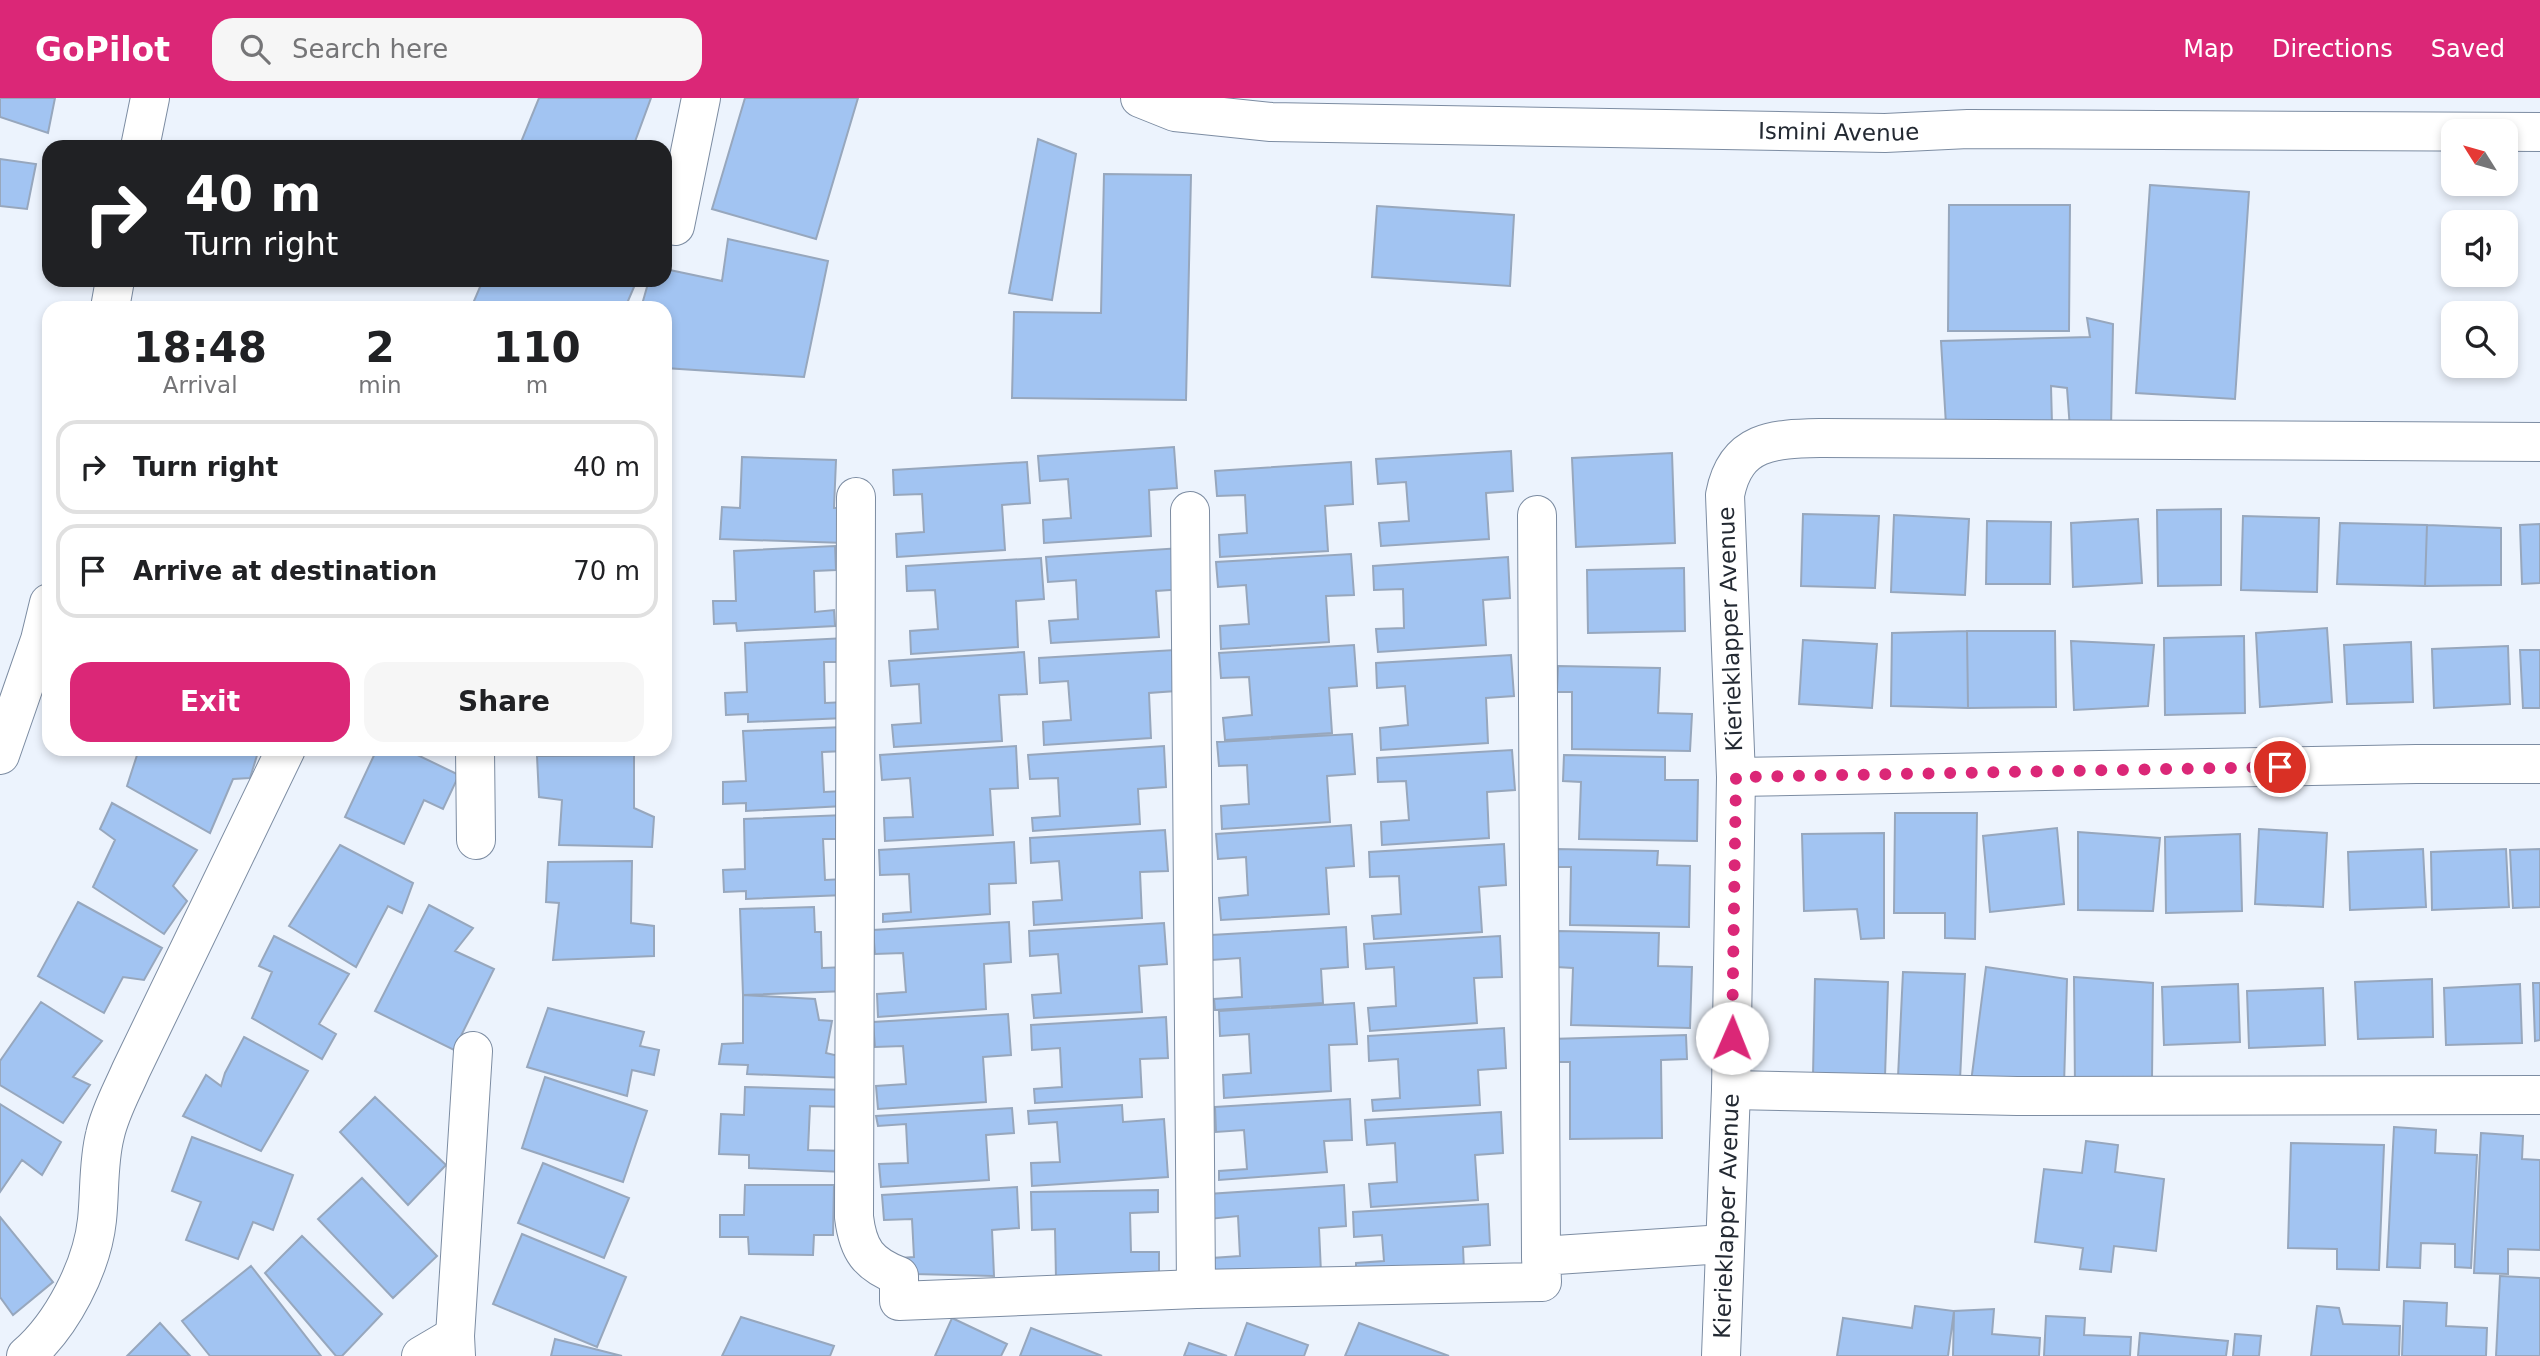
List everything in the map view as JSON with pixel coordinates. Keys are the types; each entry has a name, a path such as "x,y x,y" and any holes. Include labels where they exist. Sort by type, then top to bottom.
{"street":[{"path":"141,140 150,98"},
{"path":"675,226 701,98"},
{"name":"Ismini Avenue","path":"1140,98 1175,112 1271,122 1885,133 1970,114 2527,120"},
{"name":"Kierieklapper Avenue","path":"1721,1356 1731,1090 1736,777 1725,495 1732,471 1746,453 1759,444 1780,439 1824,438 2540,442"},
{"path":"856,498 854,1217 857,1237 865,1254 877,1266 900,1276 899,1301 1196,1289 1542,1282 1536,515"},
{"path":"1190,511 1196,1289"},
{"path":"0,755 42,631"},
{"path":"26,1356 55,1322 84,1272 97,1223 101,1157 110,1118 283,756"},
{"path":"475,756 476,840"},
{"path":"1736,777 2540,764"},
{"path":"421,1356 455,1346 473,1051"},
{"path":"1731,1090 2017,1096 2540,1095"},
{"path":"1541,1255 1724,1244"}],"building":[{"path":"0,98 55,98 48,133 0,117"},
{"path":"539,98 651,98 636,140 522,140"},
{"path":"745,98 858,98 816,239 712,209"},
{"path":"1038,139 1076,154 1052,300 1009,293"},
{"path":"0,159 36,164 27,209 0,206"},
{"path":"1104,174 1191,175 1186,400 1012,398 1014,312 1101,313"},
{"path":"2150,185 2249,192 2235,399 2136,393"},
{"path":"1949,205 2070,205 2069,331 1948,331"},
{"path":"1377,206 1514,215 1510,286 1372,277"},
{"path":"728,239 828,261 804,377 672,368 672,301 643,301 647,287 672,287 672,270 722,281"},
{"path":"480,287 634,287 628,301 474,301"},
{"path":"2087,318 2113,324 2111,429 2070,429 2067,388 2051,386 2052,424 1946,425 1941,341 2090,337"},
{"path":"1174,447 1177,488 1149,490 1151,536 1044,543 1043,520 1071,518 1068,479 1040,481 1038,456"},
{"path":"1511,451 1513,491 1486,493 1489,539 1381,546 1379,523 1409,521 1406,482 1378,484 1376,459"},
{"path":"1672,453 1675,543 1576,547 1572,458"},
{"path":"742,457 836,460 834,508 846,508 845,543 720,539 722,507 740,508"},
{"path":"1027,462 1030,503 1002,505 1005,550 897,557 896,534 924,532 922,494 894,495 893,470"},
{"path":"1351,462 1353,504 1325,506 1328,551 1220,557 1219,535 1247,533 1245,495 1217,496 1215,471"},
{"path":"2221,509 2221,585 2158,586 2157,510"},
{"path":"1803,514 1879,516 1875,588 1801,586"},
{"path":"1894,515 1969,519 1965,595 1891,592"},
{"path":"2243,516 2319,518 2317,592 2241,590"},
{"path":"2138,519 2142,583 2073,587 2071,523"},
{"path":"1987,521 2051,522 2050,584 1986,584"},
{"path":"2340,523 2427,525 2425,586 2337,584"},
{"path":"2540,524 2540,583 2522,584 2520,525"},
{"path":"2427,525 2501,528 2501,585 2425,586"},
{"path":"835,546 836,570 814,571 815,612 834,610 835,626 737,631 736,623 714,624 713,601 736,601 734,551"},
{"path":"1181,548 1184,589 1156,591 1159,637 1051,643 1049,621 1078,619 1076,580 1048,582 1046,557"},
{"path":"1351,554 1354,595 1326,596 1329,642 1221,649 1220,626 1249,624 1246,585 1218,587 1216,562"},
{"path":"1508,557 1510,598 1483,600 1486,645 1378,652 1376,629 1404,628 1403,589 1374,590 1373,566"},
{"path":"1041,558 1044,599 1016,601 1018,647 911,654 910,631 938,629 935,590 907,591 906,566"},
{"path":"1684,568 1685,631 1588,633 1587,570"},
{"path":"2327,628 2332,702 2260,707 2256,633"},
{"path":"1967,631 1968,708 1891,706 1892,633"},
{"path":"1967,631 2055,631 2056,707 1968,708"},
{"path":"2244,636 2245,713 2165,715 2164,638"},
{"path":"846,638 847,662 824,662 825,703 846,702 846,718 748,722 748,714 726,715 725,693 747,692 745,643"},
{"path":"1803,640 1877,644 1872,708 1799,704"},
{"path":"2071,641 2154,645 2148,706 2074,710"},
{"path":"2411,642 2413,702 2347,704 2344,645"},
{"path":"1354,645 1357,686 1329,688 1332,733 1225,740 1223,718 1252,715 1249,677 1221,678 1219,653"},
{"path":"2508,646 2510,704 2434,708 2432,649"},
{"path":"1175,650 1176,691 1149,693 1151,738 1044,745 1043,722 1071,720 1068,681 1040,683 1039,658"},
{"path":"2520,650 2540,650 2540,708 2523,708"},
{"path":"1024,652 1027,694 999,695 1002,741 894,747 892,725 921,723 919,684 891,686 889,661"},
{"path":"1511,655 1514,696 1486,698 1488,743 1381,750 1380,728 1408,725 1405,686 1377,688 1376,663"},
{"path":"1558,666 1660,668 1658,713 1692,714 1690,751 1572,749 1572,692 1557,692"},
{"path":"844,727 845,751 822,752 824,792 844,791 844,806 746,811 746,803 723,804 723,782 746,781 743,731"},
{"path":"1352,734 1355,774 1327,776 1330,822 1222,829 1221,806 1249,804 1247,765 1219,766 1217,742"},
{"path":"1016,746 1018,788 990,789 993,835 885,841 884,818 913,817 910,778 882,780 880,755"},
{"path":"1164,746 1166,787 1138,789 1140,824 1033,831 1032,818 1060,816 1058,778 1030,779 1028,755"},
{"path":"1512,750 1515,790 1487,792 1489,838 1382,845 1381,822 1409,820 1406,781 1378,782 1377,758"},
{"path":"1564,755 1665,757 1665,780 1698,780 1697,841 1579,839 1581,782 1563,781"},
{"path":"137,756 257,756 250,778 233,779 210,833 127,786"},
{"path":"374,756 420,756 459,775 443,809 424,800 404,844 345,817"},
{"path":"537,756 634,756 634,808 654,817 652,847 559,845 562,800 539,797"},
{"path":"112,803 197,850 173,886 187,901 164,934 93,887 115,840 100,829"},
{"path":"1895,813 1977,813 1975,939 1945,938 1945,913 1894,913"},
{"path":"845,815 846,839 823,839 825,880 844,879 845,895 746,899 746,891 724,892 723,870 745,869 744,819"},
{"path":"1351,825 1354,866 1326,868 1329,914 1221,920 1219,898 1248,895 1246,857 1218,859 1216,834"},
{"path":"2057,828 2064,904 1990,912 1983,836"},
{"path":"2259,829 2327,833 2323,907 2255,904"},
{"path":"1165,830 1168,871 1140,872 1142,918 1034,925 1033,902 1062,900 1059,861 1031,863 1030,838"},
{"path":"2078,832 2160,838 2153,911 2078,910"},
{"path":"1884,833 1884,938 1861,939 1857,909 1804,911 1802,834"},
{"path":"2240,834 2242,911 2166,913 2165,837"},
{"path":"1014,842 1016,883 989,884 990,914 883,922 883,914 911,912 909,874 880,875 879,850"},
{"path":"1504,844 1506,885 1479,887 1482,932 1374,939 1372,916 1401,914 1399,876 1370,877 1369,852"},
{"path":"340,845 413,883 402,913 388,906 356,967 289,926"},
{"path":"1556,849 1658,851 1657,865 1690,866 1689,927 1570,925 1571,867 1556,867"},
{"path":"2423,849 2426,907 2350,910 2348,852"},
{"path":"2506,849 2509,907 2432,910 2431,852"},
{"path":"2540,849 2540,907 2513,908 2510,850"},
{"path":"632,861 631,923 654,926 654,956 553,960 559,903 546,902 548,862"},
{"path":"78,902 162,948 144,980 123,977 104,1013 38,976"},
{"path":"429,905 473,928 455,951 494,969 454,1050 375,1011"},
{"path":"814,907 815,932 821,932 822,968 846,967 846,991 743,995 740,909"},
{"path":"1009,922 1011,962 984,964 986,1009 878,1017 877,994 906,992 903,953 875,954 873,930"},
{"path":"1164,923 1167,964 1139,966 1142,1012 1034,1018 1032,995 1061,993 1058,954 1030,956 1029,931"},
{"path":"1346,927 1348,967 1321,969 1323,1003 1215,1010 1214,999 1242,997 1240,958 1212,960 1211,935"},
{"path":"1558,931 1659,933 1658,966 1692,967 1690,1028 1571,1025 1573,968 1557,967"},
{"path":"274,936 349,974 319,1024 336,1034 322,1059 252,1018 272,972 259,966"},
{"path":"1500,936 1502,977 1474,978 1477,1023 1370,1031 1368,1008 1396,1006 1394,967 1366,969 1364,944"},
{"path":"1986,967 2067,979 2064,1086 1971,1082"},
{"path":"1903,972 1965,974 1960,1080 1898,1077"},
{"path":"2074,977 2153,983 2152,1079 2075,1088"},
{"path":"1815,979 1888,982 1885,1077 1813,1076"},
{"path":"2432,979 2433,1037 2358,1039 2355,982"},
{"path":"2533,983 2540,983 2540,1040 2535,1041"},
{"path":"2238,984 2240,1042 2164,1045 2162,987"},
{"path":"2520,984 2522,1043 2446,1045 2444,988"},
{"path":"2323,988 2325,1045 2249,1048 2247,991"},
{"path":"743,995 815,999 819,1020 832,1021 826,1053 847,1058 847,1078 747,1074 748,1065 719,1064 722,1044 743,1043"},
{"path":"41,1002 102,1041 73,1077 90,1085 63,1123 0,1085 0,1061"},
{"path":"1354,1003 1357,1044 1329,1045 1331,1091 1224,1098 1223,1075 1251,1073 1249,1034 1220,1036 1219,1011"},
{"path":"548,1008 644,1032 640,1046 659,1050 654,1075 632,1070 627,1096 527,1067"},
{"path":"1008,1014 1011,1055 983,1057 986,1102 878,1109 876,1086 906,1084 903,1046 875,1047 873,1022"},
{"path":"1166,1017 1168,1058 1140,1059 1142,1097 1035,1103 1034,1089 1062,1087 1060,1048 1032,1050 1031,1025"},
{"path":"1504,1028 1506,1068 1478,1070 1480,1105 1373,1111 1372,1100 1400,1098 1398,1059 1369,1061 1368,1036"},
{"path":"1686,1035 1687,1059 1661,1060 1662,1138 1570,1139 1570,1062 1551,1062 1550,1039"},
{"path":"244,1037 308,1071 261,1151 183,1116 206,1075 221,1086"},
{"path":"545,1077 647,1111 623,1182 522,1148"},
{"path":"745,1087 846,1090 845,1107 810,1106 808,1150 845,1151 844,1172 749,1168 749,1155 719,1154 721,1114 744,1115"},
{"path":"375,1097 446,1165 408,1205 340,1132"},
{"path":"1350,1099 1352,1140 1324,1141 1327,1172 1219,1180 1219,1171 1247,1169 1244,1130 1216,1132 1215,1107"},
{"path":"0,1104 61,1142 42,1175 22,1160 0,1192"},
{"path":"1122,1105 1123,1122 1164,1119 1168,1177 1032,1186 1031,1163 1060,1162 1057,1122 1029,1124 1028,1111"},
{"path":"1012,1108 1014,1133 986,1135 989,1180 881,1187 879,1164 908,1163 906,1124 878,1126 876,1116"},
{"path":"1501,1112 1503,1153 1475,1155 1478,1200 1371,1207 1369,1184 1397,1182 1395,1143 1367,1145 1365,1120"},
{"path":"2394,1127 2436,1130 2435,1153 2477,1155 2471,1268 2455,1267 2455,1244 2421,1243 2420,1268 2387,1267"},
{"path":"2481,1133 2523,1136 2522,1159 2540,1160 2540,1250 2508,1249 2508,1274 2474,1273"},
{"path":"192,1137 293,1175 273,1230 253,1222 238,1259 186,1240 201,1202 172,1191"},
{"path":"2086,1141 2118,1145 2115,1172 2164,1179 2156,1251 2114,1246 2111,1272 2080,1269 2083,1248 2035,1242 2044,1169 2082,1173"},
{"path":"2291,1143 2384,1145 2379,1270 2337,1269 2337,1249 2288,1248"},
{"path":"543,1163 629,1198 604,1258 518,1223"},
{"path":"362,1178 437,1256 393,1298 318,1219"},
{"path":"745,1185 834,1185 833,1235 814,1235 813,1255 749,1254 748,1237 720,1237 720,1215 744,1215"},
{"path":"1344,1185 1346,1226 1319,1228 1321,1273 1213,1280 1212,1258 1240,1256 1238,1216 1209,1219 1208,1194"},
{"path":"1017,1187 1019,1228 992,1230 994,1276 914,1274 885,1259 914,1257 912,1219 884,1220 882,1195"},
{"path":"1158,1190 1158,1212 1130,1213 1131,1252 1159,1252 1159,1277 1056,1279 1055,1229 1032,1230 1031,1192"},
{"path":"1488,1204 1490,1245 1463,1247 1464,1270 1356,1276 1356,1263 1384,1261 1382,1235 1354,1237 1353,1212"},
{"path":"0,1217 53,1282 13,1315 0,1297"},
{"path":"522,1234 626,1277 597,1347 493,1304"},
{"path":"302,1236 382,1314 342,1356 336,1356 265,1273"},
{"path":"251,1266 321,1356 210,1356 182,1321"},
{"path":"2500,1276 2540,1278 2540,1356 2496,1356"},
{"path":"2404,1301 2447,1303 2446,1326 2487,1328 2486,1356 2402,1356"},
{"path":"1915,1306 1954,1311 1948,1356 1837,1356 1843,1318 1912,1328"},
{"path":"2317,1306 2339,1308 2343,1324 2400,1326 2399,1356 2311,1356"},
{"path":"1994,1309 1992,1334 2040,1338 2039,1356 1953,1356 1954,1311"},
{"path":"2046,1316 2085,1318 2084,1335 2131,1337 2130,1356 2044,1356"},
{"path":"741,1317 834,1346 830,1356 722,1356"},
{"path":"952,1318 1007,1344 1001,1356 935,1356"},
{"path":"160,1323 190,1356 127,1356"},
{"path":"1247,1323 1308,1345 1304,1356 1235,1356"},
{"path":"1359,1323 1449,1356 1345,1356"},
{"path":"1031,1328 1102,1356 1020,1356"},
{"path":"2140,1333 2228,1341 2226,1356 2138,1356"},
{"path":"2235,1334 2261,1336 2259,1356 2233,1356"},
{"path":"555,1339 622,1356 551,1356"},
{"path":"1189,1343 1227,1356 1184,1356"}],"route":[{"path":"1732,1038 1736,777 2280,767"}]}
